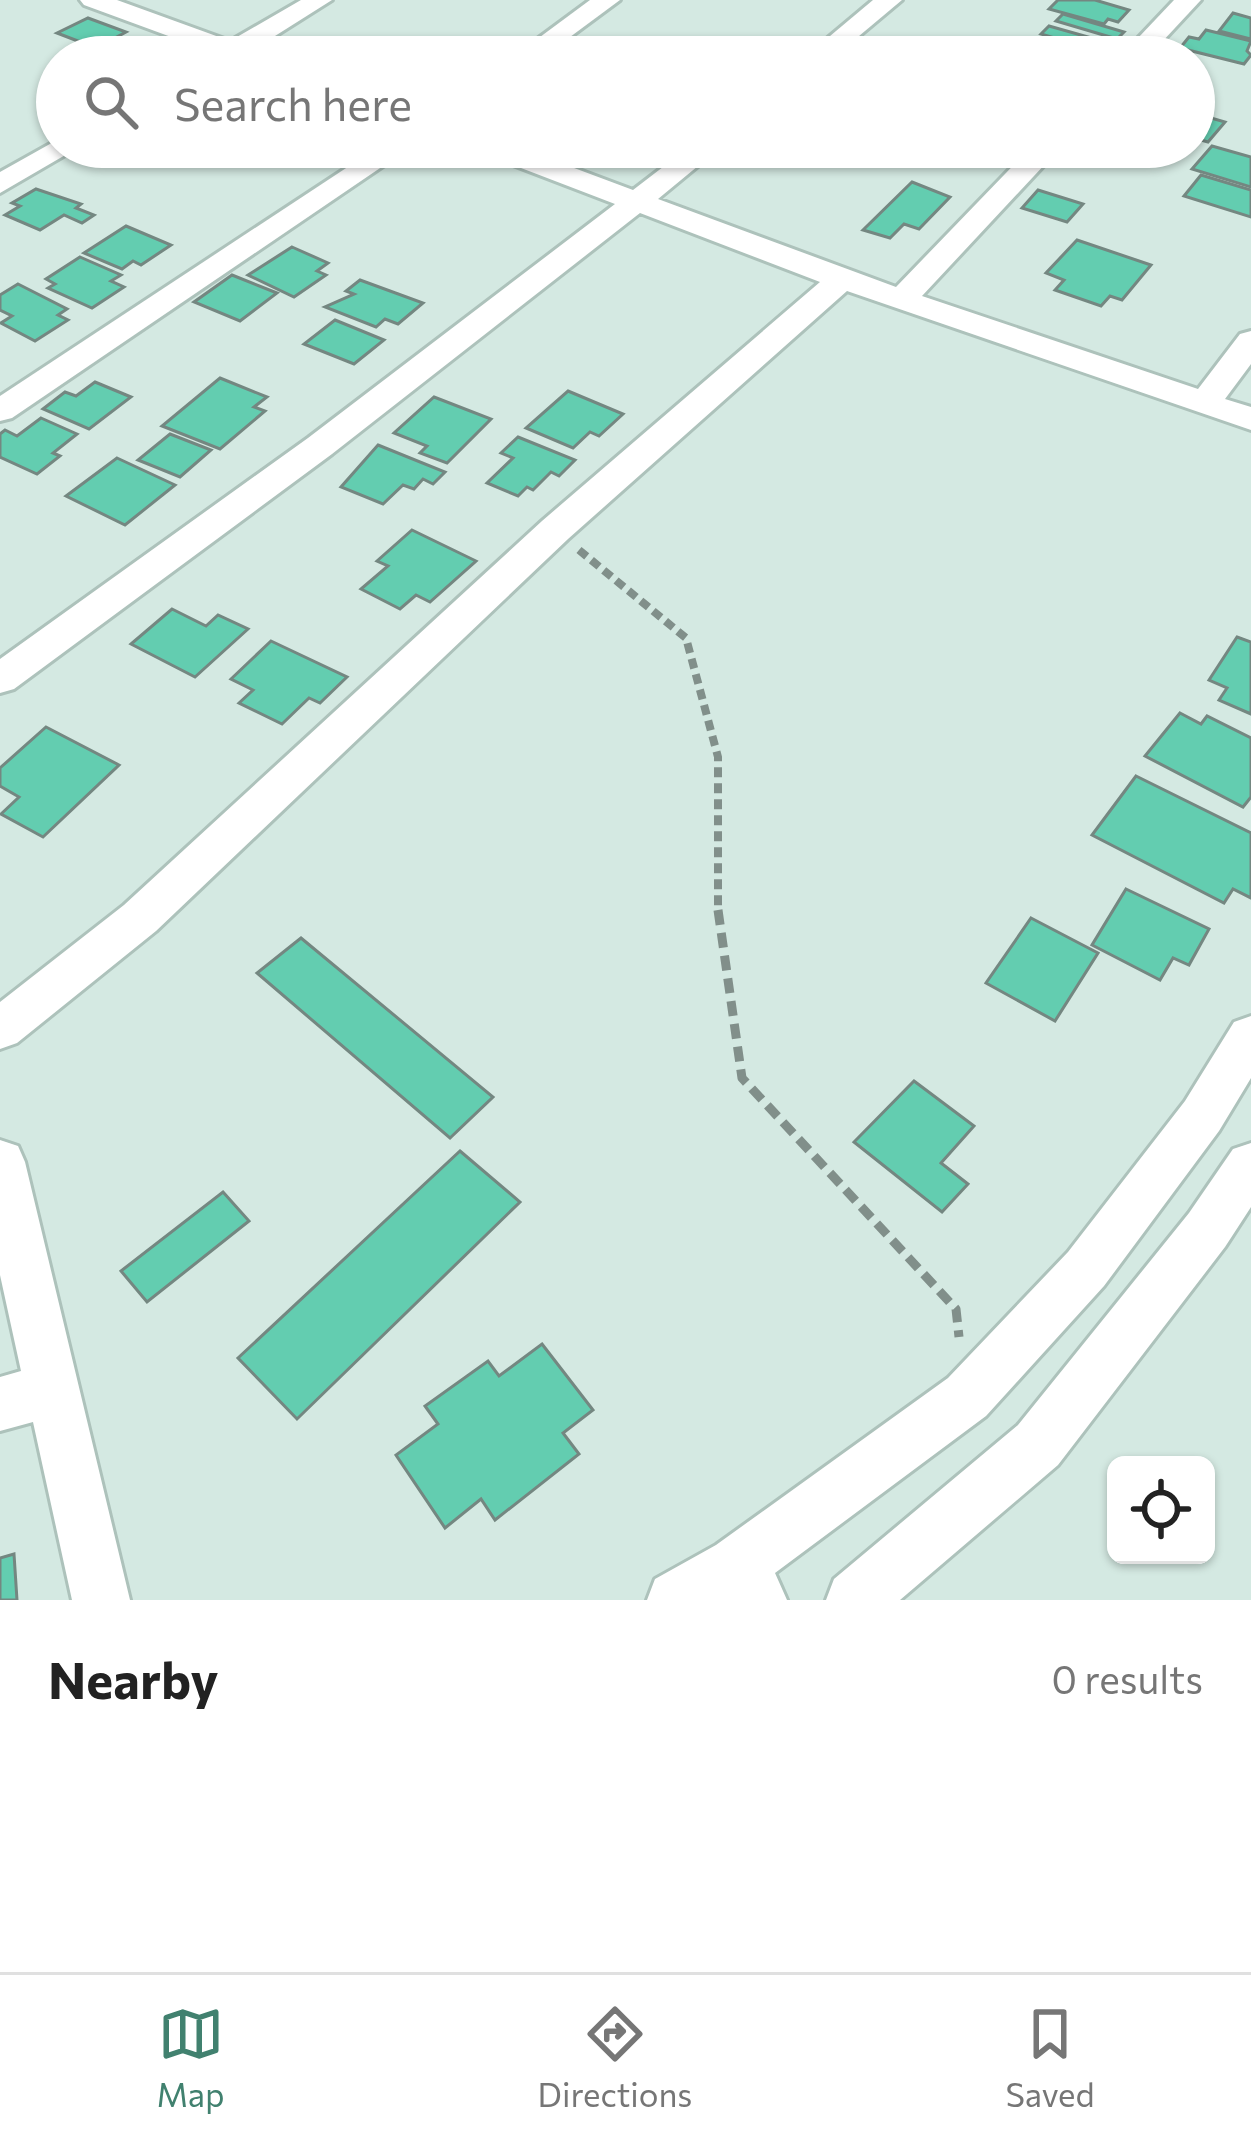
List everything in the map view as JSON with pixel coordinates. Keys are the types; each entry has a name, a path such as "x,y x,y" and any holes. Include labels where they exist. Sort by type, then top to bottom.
{"street":[{"path":"93,0 186,36"},
{"path":"264,36 320,0"},
{"path":"556,36 608,0"},
{"path":"844,36 889,0"},
{"path":"1153,36 1188,0"},
{"path":"0,184 36,164"},
{"path":"0,411 365,168"},
{"path":"548,168 842,279 1251,419"},
{"path":"0,679 320,446 681,168"},
{"path":"904,297 1027,168"},
{"path":"0,1029 140,918 555,530 842,279"},
{"path":"1205,403 1251,341"},
{"path":"676,1600 747,1583 967,1397 1086,1269 1202,1116 1251,1036"},
{"path":"0,1162 101,1600"},
{"path":"855,1600 1038,1445 1207,1230 1251,1165"},
{"path":"0,1404 53,1390"}],"path":[{"path":"555,530 686,638 718,757 718,912 742,1078 956,1310 967,1397"}],"building":[{"path":"1058,0 1095,0 1129,10 1118,22 1108,19 1104,24 1049,9"},
{"path":"1233,13 1251,18 1251,39 1219,31"},
{"path":"1063,14 1124,32 1107,36 1056,21"},
{"path":"88,18 126,32 118,36 57,33"},
{"path":"1049,26 1085,36 1048,36 1041,34"},
{"path":"1206,30 1251,41 1247,51 1251,55 1244,64 1215,57 1215,36 1201,36"},
{"path":"1215,147 1251,157 1251,187 1192,169 1215,168"},
{"path":"1201,175 1251,190 1251,217 1184,196"},
{"path":"912,182 950,197 919,229 904,224 890,238 863,230"},
{"path":"36,189 81,204 76,208 94,215 82,223 64,215 40,230 5,215 20,206 12,203"},
{"path":"1038,190 1083,204 1067,222 1022,208"},
{"path":"126,226 171,245 141,265 133,261 122,269 84,253"},
{"path":"1077,240 1151,265 1122,300 1110,296 1101,306 1055,290 1064,280 1046,273"},
{"path":"292,247 328,263 317,271 326,275 294,297 248,275"},
{"path":"80,257 121,275 111,281 124,287 92,308 48,288 55,284 46,279"},
{"path":"232,275 277,293 240,321 194,302"},
{"path":"360,280 423,303 398,324 385,319 376,327 325,307 354,294 346,291"},
{"path":"18,284 67,309 58,315 68,320 35,341 1,323 12,316 0,310 0,295"},
{"path":"335,320 384,340 354,364 304,344"},
{"path":"220,378 267,397 254,407 265,411 220,449 162,426"},
{"path":"95,382 131,397 89,429 43,409 65,392 76,396"},
{"path":"568,391 623,414 599,436 590,432 573,448 526,428"},
{"path":"434,397 491,419 447,463 420,453 427,446 394,433"},
{"path":"41,418 77,434 53,453 60,456 37,474 0,457 0,434 5,430 17,436"},
{"path":"170,434 211,450 180,477 138,460"},
{"path":"518,437 575,460 559,476 551,472 533,490 527,487 518,496 487,483 513,458 501,453"},
{"path":"378,445 445,472 433,484 423,479 414,489 403,485 383,504 341,487"},
{"path":"117,458 175,485 125,525 66,496"},
{"path":"412,530 476,561 430,602 416,595 400,609 361,589 388,566 377,561"},
{"path":"172,609 206,626 218,615 248,629 195,677 131,644"},
{"path":"1237,637 1251,642 1251,714 1219,700 1227,688 1209,680"},
{"path":"271,641 347,677 320,703 309,698 282,724 239,703 253,690 231,679"},
{"path":"1180,713 1201,724 1207,716 1251,738 1251,797 1243,807 1145,756"},
{"path":"46,727 119,765 43,837 1,814 19,797 0,786 0,768"},
{"path":"1136,776 1251,833 1251,898 1233,889 1224,903 1092,835"},
{"path":"1126,889 1209,929 1189,965 1173,958 1160,980 1092,945"},
{"path":"1031,918 1098,953 1055,1021 986,983"},
{"path":"301,938 493,1097 450,1138 257,973"},
{"path":"914,1081 974,1126 941,1163 968,1184 942,1212 854,1142"},
{"path":"460,1151 520,1202 297,1419 238,1358"},
{"path":"223,1192 249,1221 147,1302 121,1271"},
{"path":"542,1344 593,1410 563,1433 579,1454 495,1520 481,1499 445,1528 396,1455 438,1424 425,1406 488,1361 499,1376"},
{"path":"14,1554 17,1600 0,1600 0,1558"}]}
